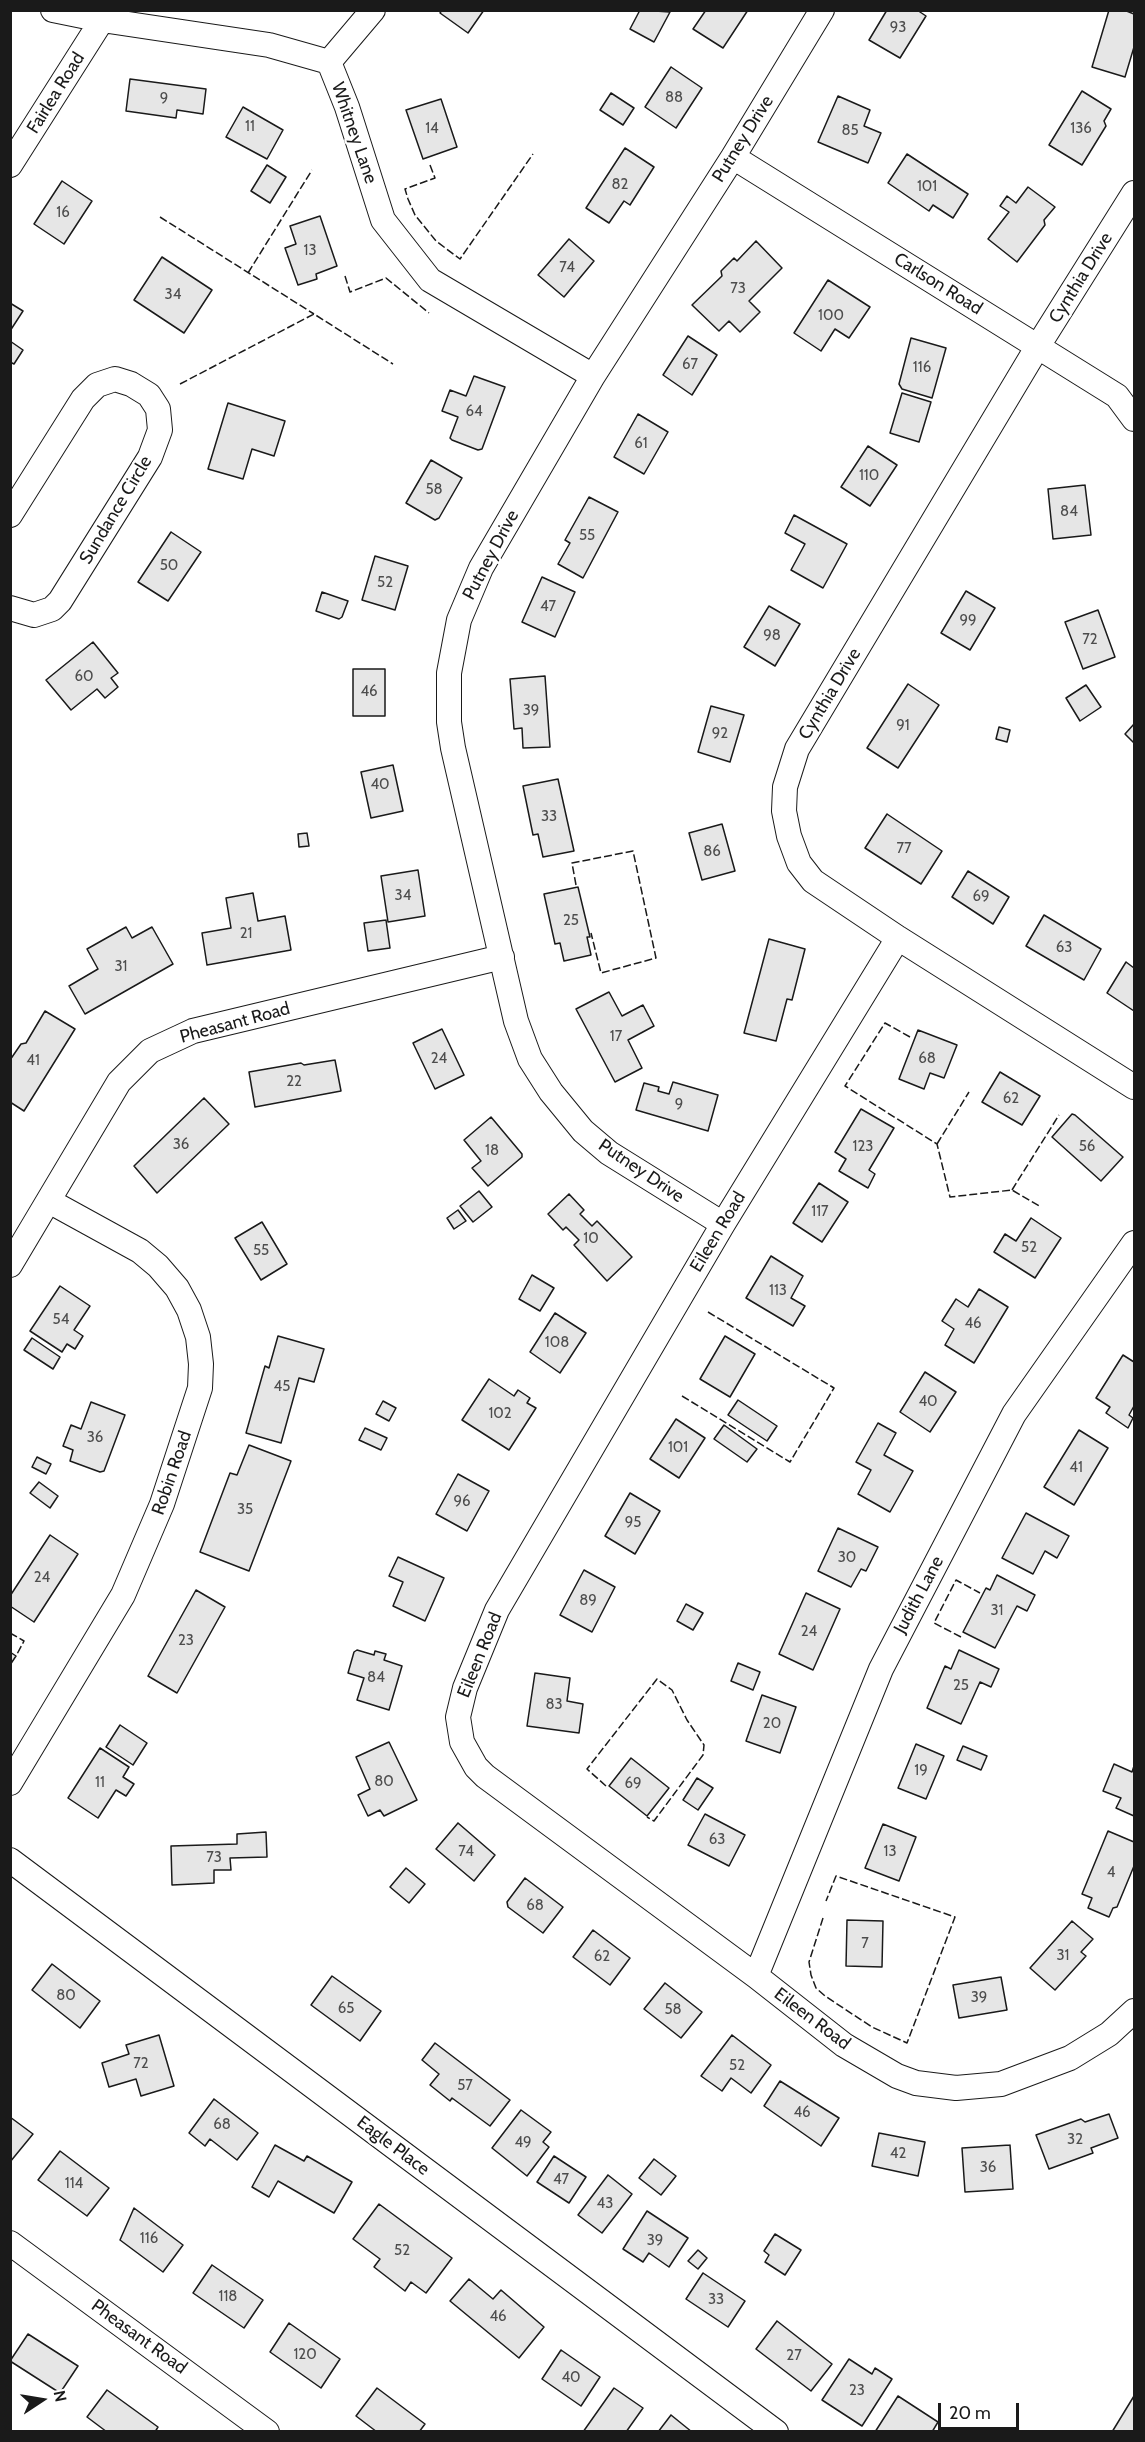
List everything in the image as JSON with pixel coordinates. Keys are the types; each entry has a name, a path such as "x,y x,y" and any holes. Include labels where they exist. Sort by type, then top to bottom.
{"street":[{"name":"Whitney Lane","path":"53,10 102,20 269,45 329,62 347,107 384,220 430,280 593,376"},
{"path":"329,62 373,10"},
{"name":"Putney Drive","path":"723,1224 609,1153 584,1131 539,1076 523,1042 453,748 449,698 453,647 466,598 481,568 593,376 733,157 822,10"},
{"name":"Fairlea Road","path":"10,165 102,20"},
{"name":"Carlson Road","path":"733,157 1117,396 1134,420"},
{"name":"Cynthia Drive","path":"1134,193 1038,346 798,749 785,787 786,820 799,863 813,880 898,938 1134,1087"},
{"name":"Sundance Circle","path":"10,515 82,399 97,385 115,379 131,384 149,395 158,409 160,430 150,457 60,601 52,609 34,615 24,614 10,608"},
{"name":"Eileen Road","path":"898,938 723,1224 497,1610 468,1679 458,1717 462,1742 476,1767 485,1776 756,1976 844,2045 871,2062 916,2083 956,2088 1000,2084 1048,2068 1092,2045 1109,2034 1134,2011"},
{"name":"Pheasant Road","path":"10,1265 119,1082 150,1051 193,1031 502,957"},
{"name":"Robin Road","path":"10,1783 123,1595 162,1504 200,1388 201,1364 198,1336 189,1310 177,1288 158,1266 140,1251 49,1201"},
{"name":"Judith Lane","path":"756,1976 892,1647 1014,1414 1134,1243"},
{"name":"Eagle Place","path":"10,1860 776,2432"},
{"name":"Pheasant Road","path":"10,2243 267,2432"}],"building":[{"path":"442,10 484,10 468,33 440,13"},
{"path":"640,10 670,12 654,42 630,29"},
{"path":"706,10 748,10 723,48 693,29"},
{"path":"887,10 917,10 926,16 900,58 869,40"},
{"path":"1109,10 1124,10 1134,14 1134,47 1125,77 1092,67"},
{"path":"671,67 702,88 676,128 645,107"},
{"path":"130,79 206,89 203,114 177,110 176,118 126,111"},
{"path":"1082,91 1111,109 1104,121 1106,126 1082,165 1049,145"},
{"path":"611,93 634,108 623,125 600,110"},
{"path":"838,96 870,110 864,126 881,133 868,163 818,142"},
{"path":"441,99 457,147 423,159 406,110"},
{"path":"243,107 283,130 267,159 226,137"},
{"path":"625,148 654,167 630,205 624,201 609,223 586,208"},
{"path":"907,154 968,194 953,218 933,205 929,211 888,183"},
{"path":"267,165 286,177 270,203 251,191"},
{"path":"62,181 92,201 64,244 34,224"},
{"path":"1028,187 1055,207 1044,220 1045,225 1017,262 988,239 1009,212 1000,206 1007,196 1016,203"},
{"path":"320,216 337,266 316,274 317,279 298,285 285,248 296,244 290,226"},
{"path":"569,239 594,261 564,297 538,275"},
{"path":"756,241 782,268 749,301 760,312 740,332 729,321 719,331 692,305 722,276 721,271 734,258 737,261"},
{"path":"162,257 212,290 184,333 134,300"},
{"path":"828,280 870,307 849,338 835,329 821,351 794,333"},
{"path":"10,303 23,311 10,331"},
{"path":"688,336 717,355 692,395 663,375"},
{"path":"911,338 946,348 932,398 902,389 899,384"},
{"path":"10,341 23,350 14,364 10,362"},
{"path":"474,376 505,387 482,449 478,450 450,438 458,417 442,411 450,390 466,396"},
{"path":"902,393 931,402 919,442 890,433"},
{"path":"228,403 285,421 274,456 252,449 243,479 208,469"},
{"path":"638,414 668,432 644,474 614,457"},
{"path":"868,446 897,465 870,506 841,487"},
{"path":"431,460 462,478 439,518 435,520 406,503"},
{"path":"1085,485 1091,535 1053,539 1048,489"},
{"path":"589,497 618,512 583,578 558,564 570,543 565,540"},
{"path":"794,515 847,544 823,588 791,570 805,544 785,533"},
{"path":"171,532 201,552 168,601 138,582"},
{"path":"375,556 408,566 395,610 362,600"},
{"path":"542,577 575,592 555,637 522,622"},
{"path":"966,591 995,608 970,650 941,633"},
{"path":"322,592 348,601 342,617 339,619 316,611"},
{"path":"769,606 800,624 775,666 744,647"},
{"path":"1098,610 1115,657 1083,669 1065,622"},
{"path":"93,642 118,673 111,678 118,687 105,698 97,689 71,710 46,680"},
{"path":"353,669 385,669 385,716 353,716"},
{"path":"545,676 550,747 523,748 522,728 514,729 510,679"},
{"path":"908,684 939,705 898,768 867,748"},
{"path":"1086,685 1101,707 1080,721 1066,698"},
{"path":"711,706 744,715 730,762 698,752"},
{"path":"1134,724 1134,743 1125,734"},
{"path":"999,727 1010,730 1007,742 996,739"},
{"path":"393,765 403,811 371,818 361,772"},
{"path":"558,779 574,851 543,857 538,834 533,835 523,786"},
{"path":"887,814 942,851 921,884 865,848"},
{"path":"722,824 735,871 702,880 689,833"},
{"path":"307,833 309,846 299,847 298,834"},
{"path":"418,870 425,916 388,922 381,876"},
{"path":"968,871 1009,897 993,924 952,897"},
{"path":"578,887 590,937 587,937 591,955 564,961 560,943 555,944 544,894"},
{"path":"253,893 258,921 285,916 291,950 207,965 202,933 231,928 226,898"},
{"path":"1044,915 1101,949 1084,980 1026,946"},
{"path":"386,920 390,948 368,951 364,923"},
{"path":"126,927 132,938 152,927 173,964 85,1014 69,986 98,969 87,949"},
{"path":"769,939 805,949 792,1000 787,999 776,1041 744,1033"},
{"path":"1126,962 1134,968 1134,1011 1107,993"},
{"path":"609,992 622,1016 643,1005 654,1026 628,1040 642,1068 615,1082 576,1009"},
{"path":"45,1011 75,1029 24,1111 10,1102 10,1060 21,1044 26,1043"},
{"path":"442,1029 464,1075 435,1089 413,1043"},
{"path":"918,1030 957,1045 944,1078 930,1073 924,1089 899,1079"},
{"path":"335,1060 341,1091 255,1107 249,1072"},
{"path":"1000,1072 1040,1096 1022,1125 982,1102"},
{"path":"673,1082 718,1095 708,1131 636,1110 644,1083 659,1087 658,1091 669,1094"},
{"path":"204,1098 229,1124 157,1193 134,1166"},
{"path":"861,1109 894,1128 869,1170 875,1174 868,1188 839,1171 846,1159 835,1152"},
{"path":"1072,1114 1123,1157 1101,1181 1052,1137"},
{"path":"491,1117 522,1154 522,1157 488,1186 472,1168 481,1161 464,1140"},
{"path":"819,1183 848,1202 822,1242 793,1223"},
{"path":"479,1191 492,1207 473,1222 460,1206"},
{"path":"569,1194 584,1210 580,1214 592,1226 597,1221 632,1257 607,1281 574,1245 579,1240 566,1227 563,1230 548,1214"},
{"path":"458,1210 466,1221 454,1229 447,1218"},
{"path":"1031,1218 1061,1238 1035,1278 994,1252 1005,1234 1016,1241"},
{"path":"262,1222 287,1264 261,1280 235,1238"},
{"path":"771,1256 803,1276 791,1298 805,1306 793,1326 746,1298"},
{"path":"532,1275 554,1288 540,1311 519,1299"},
{"path":"60,1286 90,1306 74,1330 83,1336 75,1349 67,1344 62,1352 30,1331"},
{"path":"979,1289 1008,1307 974,1363 945,1345 954,1329 942,1321 956,1299 968,1307"},
{"path":"555,1313 586,1333 560,1373 530,1352"},
{"path":"278,1336 324,1349 314,1382 299,1378 281,1443 246,1433 265,1366 269,1368"},
{"path":"725,1336 755,1354 730,1397 700,1379"},
{"path":"32,1338 60,1357 53,1369 24,1350"},
{"path":"1123,1355 1134,1362 1134,1406 1129,1415 1133,1418 1128,1428 1106,1413 1110,1407 1096,1398"},
{"path":"925,1372 956,1392 930,1432 900,1412"},
{"path":"489,1379 514,1396 518,1390 530,1398 527,1403 536,1408 509,1450 462,1420"},
{"path":"738,1400 777,1426 767,1441 728,1415"},
{"path":"383,1401 396,1408 389,1421 376,1414"},
{"path":"91,1402 125,1415 104,1471 100,1472 70,1461 73,1450 63,1446 71,1425 81,1429"},
{"path":"676,1419 705,1438 679,1478 650,1459"},
{"path":"878,1423 896,1433 884,1455 913,1471 890,1512 858,1494 871,1470 856,1462"},
{"path":"724,1425 757,1449 747,1462 714,1439"},
{"path":"365,1428 387,1438 381,1450 359,1440"},
{"path":"1079,1430 1108,1448 1074,1505 1044,1487"},
{"path":"249,1445 291,1461 249,1571 200,1552 230,1473 237,1475"},
{"path":"37,1457 51,1464 46,1474 32,1467"},
{"path":"458,1474 489,1491 467,1531 436,1514"},
{"path":"39,1482 58,1496 50,1508 30,1493"},
{"path":"630,1493 660,1511 635,1554 605,1536"},
{"path":"1026,1513 1069,1536 1057,1558 1045,1551 1033,1574 1002,1558"},
{"path":"838,1528 878,1547 866,1571 861,1569 851,1587 818,1571"},
{"path":"50,1535 78,1554 34,1622 10,1606 10,1596"},
{"path":"398,1557 444,1578 425,1621 393,1606 403,1582 389,1576"},
{"path":"584,1570 615,1587 592,1632 560,1615"},
{"path":"997,1575 1035,1595 1027,1611 1017,1606 995,1648 963,1632 986,1588 990,1590"},
{"path":"196,1590 225,1607 177,1693 148,1676"},
{"path":"806,1593 840,1609 813,1670 779,1654"},
{"path":"686,1604 703,1613 693,1630 677,1621"},
{"path":"357,1650 374,1655 375,1651 386,1654 384,1660 402,1666 389,1710 357,1700 364,1678 348,1673 354,1652"},
{"path":"959,1650 999,1669 991,1687 980,1682 961,1724 927,1708 945,1666 951,1669"},
{"path":"10,1652 16,1656 10,1665"},
{"path":"738,1663 760,1672 753,1690 731,1681"},
{"path":"535,1673 570,1678 567,1701 583,1704 579,1733 527,1726"},
{"path":"762,1695 796,1707 780,1753 746,1741"},
{"path":"120,1725 147,1743 133,1765 106,1747"},
{"path":"389,1742 417,1800 384,1816 380,1810 368,1816 358,1795 370,1789 356,1757"},
{"path":"916,1744 944,1756 926,1799 898,1788"},
{"path":"963,1746 987,1756 981,1770 957,1760"},
{"path":"100,1748 129,1767 123,1777 134,1784 126,1796 116,1790 98,1818 68,1798"},
{"path":"631,1758 669,1788 647,1816 609,1786"},
{"path":"1114,1764 1132,1772 1134,1766 1134,1816 1116,1808 1121,1798 1103,1791"},
{"path":"697,1778 713,1788 698,1810 683,1800"},
{"path":"705,1814 745,1835 729,1866 688,1845"},
{"path":"458,1823 495,1855 474,1881 436,1849"},
{"path":"883,1824 916,1837 899,1881 865,1868"},
{"path":"1108,1831 1134,1842 1134,1866 1117,1907 1113,1908 1109,1917 1088,1908 1092,1898 1082,1894"},
{"path":"266,1832 267,1857 230,1858 231,1870 214,1870 214,1883 172,1885 171,1846 237,1844 237,1834"},
{"path":"406,1868 425,1884 409,1903 390,1887"},
{"path":"525,1878 563,1907 543,1933 508,1907 507,1902"},
{"path":"847,1920 883,1921 882,1967 846,1966"},
{"path":"1072,1921 1093,1939 1081,1952 1086,1956 1055,1990 1030,1968"},
{"path":"593,1930 630,1958 610,1985 573,1957"},
{"path":"52,1964 100,2001 80,2028 32,1990"},
{"path":"332,1976 381,2011 360,2041 311,2005"},
{"path":"1001,1977 1007,2010 959,2018 953,1985"},
{"path":"665,1983 702,2012 681,2038 644,2009"},
{"path":"159,2035 174,2086 141,2096 136,2079 109,2087 102,2063 129,2054 126,2045"},
{"path":"732,2035 771,2065 751,2093 731,2078 722,2091 701,2076"},
{"path":"435,2043 510,2100 490,2126 452,2098 450,2101 430,2085 439,2074 422,2060"},
{"path":"780,2081 839,2118 821,2146 764,2106"},
{"path":"214,2099 258,2133 237,2160 210,2139 205,2146 189,2133"},
{"path":"521,2110 551,2132 543,2142 549,2147 527,2176 492,2148"},
{"path":"1109,2114 1118,2138 1091,2148 1093,2153 1049,2169 1036,2135 1081,2119 1085,2122"},
{"path":"10,2117 33,2134 10,2162"},
{"path":"879,2133 925,2142 918,2176 872,2166"},
{"path":"275,2145 304,2161 307,2156 352,2182 334,2213 278,2181 269,2197 252,2187"},
{"path":"1010,2145 1013,2189 965,2192 962,2148"},
{"path":"60,2151 109,2188 87,2216 38,2180"},
{"path":"554,2156 586,2177 569,2203 537,2182"},
{"path":"654,2159 676,2176 661,2195 639,2178"},
{"path":"608,2175 632,2194 602,2233 578,2215"},
{"path":"379,2204 452,2258 426,2293 411,2282 405,2291 374,2267 380,2259 353,2239"},
{"path":"134,2208 183,2245 163,2272 120,2240"},
{"path":"647,2211 688,2238 669,2267 649,2253 643,2262 623,2249"},
{"path":"775,2234 801,2250 785,2275 765,2262 769,2255 764,2251"},
{"path":"698,2250 707,2258 698,2269 688,2261"},
{"path":"212,2265 263,2300 244,2328 193,2293"},
{"path":"703,2273 745,2301 728,2327 686,2299"},
{"path":"469,2279 493,2299 501,2290 544,2327 519,2358 450,2301"},
{"path":"777,2321 832,2364 811,2391 756,2349"},
{"path":"289,2323 340,2359 321,2388 270,2352"},
{"path":"28,2334 78,2366 60,2393 10,2361"},
{"path":"561,2350 600,2377 581,2406 542,2379"},
{"path":"849,2359 872,2374 875,2368 892,2379 862,2426 822,2400"},
{"path":"377,2388 425,2424 419,2432 377,2432 356,2416"},
{"path":"614,2388 643,2408 626,2432 583,2432"},
{"path":"107,2390 158,2427 155,2432 107,2432 87,2417"},
{"path":"898,2396 938,2422 932,2432 875,2432"},
{"path":"1134,2396 1134,2432 1112,2432"},
{"path":"671,2415 692,2432 658,2432"}],"fence":[{"path":"430,165 435,178 405,189 408,199 415,215 436,241 460,259 533,154"},
{"path":"248,273 312,170"},
{"path":"160,217 314,314"},
{"path":"345,276 350,292 386,278 429,313"},
{"path":"180,384 314,314 393,364"},
{"path":"576,885 572,863 633,851 656,958 601,973 591,933"},
{"path":"910,1037 885,1023 845,1086 937,1144 950,1197 1012,1190 1041,1207"},
{"path":"937,1144 969,1092"},
{"path":"1012,1190 1059,1115"},
{"path":"682,1396 790,1462 834,1388 708,1312"},
{"path":"961,1637 934,1623 956,1580 980,1593"},
{"path":"10,1633 24,1641 16,1656"},
{"path":"606,1786 587,1769 657,1679 672,1690 687,1720 704,1745 703,1755 654,1821 647,1817"},
{"path":"823,1918 809,1962 816,1988 872,2027 907,2043 955,1917 836,1876 826,1901"}]}
